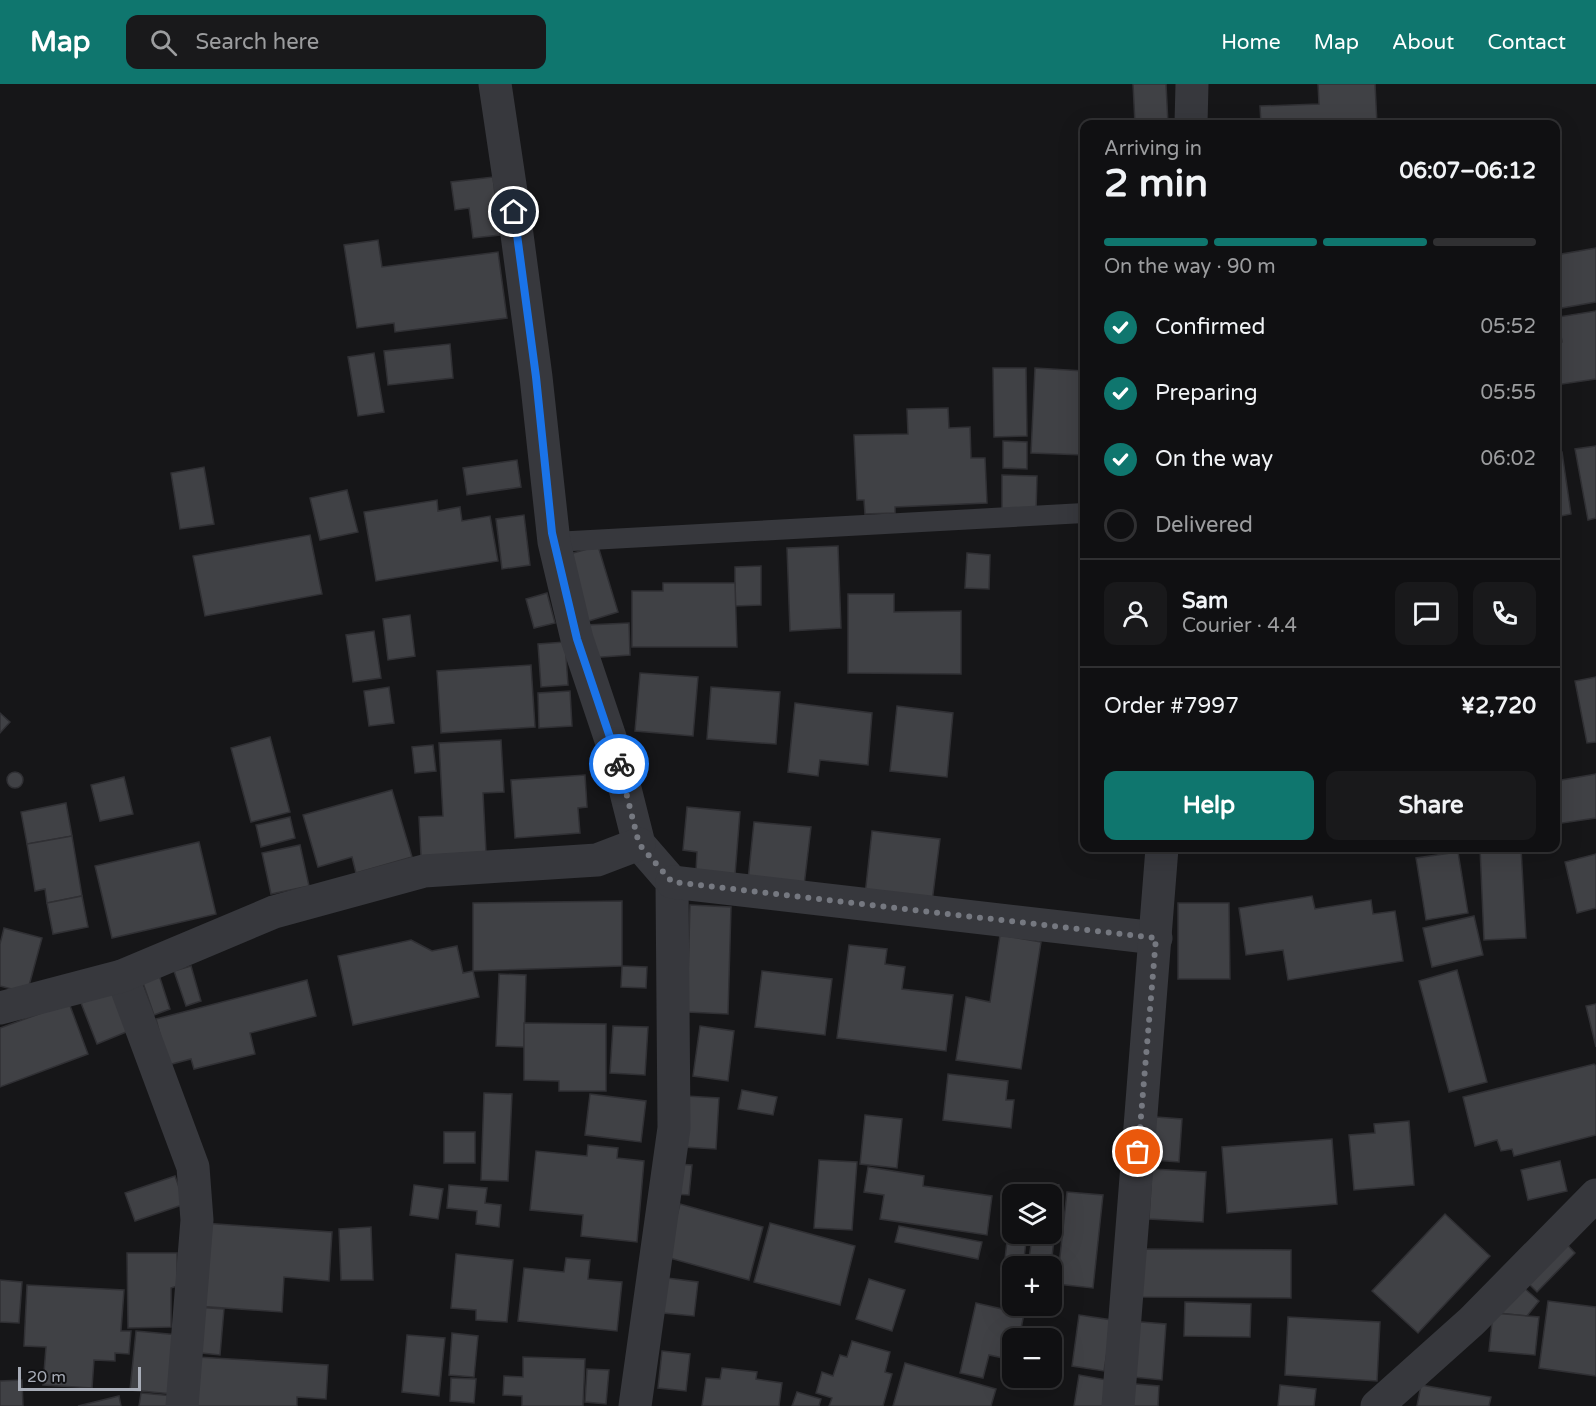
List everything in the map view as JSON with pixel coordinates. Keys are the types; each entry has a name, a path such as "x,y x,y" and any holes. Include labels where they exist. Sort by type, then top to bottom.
{"street":[{"path":"495,84 535,365 554,542 577,639 618,761 639,844 672,882 674,1128 635,1406"},
{"path":"1191,120 1192,84"},
{"path":"0,1008 122,976 274,912 424,871 597,860 639,844"},
{"path":"1118,1406 1162,852"},
{"path":"672,882 1156,938"},
{"path":"122,976 193,1167 197,1220 182,1406"},
{"path":"1377,1406 1472,1321 1596,1195"}],"lane":[{"path":"554,542 1080,513"}],"building":[{"path":"1133,84 1166,84 1168,120 1135,120"},
{"path":"1318,84 1375,84 1377,120 1261,120 1260,106 1319,104"},
{"path":"493,177 500,235 473,238 469,208 455,210 451,182"},
{"path":"378,240 382,267 498,252 507,318 395,332 394,323 357,328 344,245"},
{"path":"1596,248 1596,302 1560,308 1560,254"},
{"path":"1596,311 1596,379 1560,384 1560,342 1562,342 1560,317"},
{"path":"450,344 453,378 388,385 384,351"},
{"path":"374,353 384,412 358,416 348,357"},
{"path":"993,368 1026,368 1027,436 994,437"},
{"path":"1035,368 1080,371 1080,455 1031,453"},
{"path":"948,408 949,428 970,427 971,458 985,458 987,503 895,507 895,513 865,514 864,500 857,500 854,435 908,434 907,409"},
{"path":"1003,441 1027,442 1027,469 1003,468"},
{"path":"1596,446 1596,518 1588,520 1575,449"},
{"path":"1560,452 1562,452 1571,514 1560,516"},
{"path":"517,460 521,487 467,495 463,468"},
{"path":"204,467 214,524 180,529 171,473"},
{"path":"1002,475 1037,476 1036,512 1002,512"},
{"path":"347,490 358,532 320,540 310,498"},
{"path":"437,500 438,511 460,507 462,521 490,516 498,561 376,581 364,512"},
{"path":"524,515 530,565 502,569 496,519"},
{"path":"310,535 322,594 205,616 193,556"},
{"path":"598,546 618,612 579,624 559,557"},
{"path":"838,546 841,628 790,631 787,548"},
{"path":"967,553 990,555 989,589 965,588"},
{"path":"761,566 761,605 735,606 735,567"},
{"path":"663,583 735,583 737,647 632,647 632,591 663,591"},
{"path":"547,593 555,623 534,628 526,599"},
{"path":"848,594 894,594 894,612 961,611 961,674 848,673"},
{"path":"410,615 415,656 388,660 383,619"},
{"path":"629,623 630,655 588,658 586,625"},
{"path":"374,631 381,678 353,682 346,635"},
{"path":"565,642 568,685 541,687 538,644"},
{"path":"531,665 535,727 441,733 437,671"},
{"path":"640,673 698,677 693,736 635,731"},
{"path":"1596,677 1596,742 1587,743 1575,681"},
{"path":"389,687 394,723 369,726 364,691"},
{"path":"711,687 780,692 776,744 707,739"},
{"path":"570,691 572,726 539,728 538,693"},
{"path":"795,703 872,713 868,765 820,760 818,776 788,772"},
{"path":"897,706 953,713 947,777 890,771"},
{"path":"0,713 10,722 0,733"},
{"path":"270,737 290,812 251,822 231,748"},
{"path":"501,740 504,792 483,793 486,852 421,856 419,817 443,816 439,743"},
{"path":"433,745 436,771 415,773 412,747"},
{"path":"12,772 18,772 23,780 21,786 12,788 7,783 7,777"},
{"path":"1596,774 1596,818 1560,823 1560,780"},
{"path":"585,775 587,807 578,808 580,833 515,838 511,780"},
{"path":"124,777 133,814 100,821 91,785"},
{"path":"392,790 412,857 356,873 352,857 318,867 303,815"},
{"path":"66,803 72,836 27,844 21,812"},
{"path":"687,807 740,812 735,875 696,871 697,852 683,850"},
{"path":"290,817 295,838 261,847 256,825"},
{"path":"754,822 811,827 804,886 748,880"},
{"path":"872,831 940,839 932,902 865,895"},
{"path":"72,836 82,896 47,903 45,889 35,891 27,844"},
{"path":"199,842 216,914 112,938 95,866"},
{"path":"300,845 309,886 271,894 262,853"},
{"path":"1458,852 1468,913 1426,920 1416,858"},
{"path":"1480,852 1521,852 1526,938 1484,940"},
{"path":"1596,854 1596,908 1577,913 1565,862"},
{"path":"82,896 88,927 53,934 47,903"},
{"path":"1312,896 1315,909 1371,900 1373,914 1395,911 1403,961 1288,980 1283,950 1246,955 1239,908"},
{"path":"622,901 622,966 473,971 473,903"},
{"path":"1178,903 1229,903 1230,979 1178,979"},
{"path":"690,905 731,907 728,1014 687,1012"},
{"path":"1474,916 1483,955 1432,967 1423,928"},
{"path":"4,928 42,938 27,993 0,986 0,944"},
{"path":"1000,935 1041,942 1021,1069 956,1060 966,997 990,1002"},
{"path":"411,940 432,951 457,946 463,973 473,971 479,997 353,1025 338,956"},
{"path":"849,945 887,949 885,964 905,967 902,989 953,995 946,1051 837,1038"},
{"path":"191,966 201,1001 186,1006 174,971"},
{"path":"622,966 647,967 646,988 621,987"},
{"path":"1457,970 1487,1082 1449,1092 1419,981"},
{"path":"762,971 832,979 825,1035 755,1027"},
{"path":"499,974 526,975 524,1047 496,1046"},
{"path":"159,975 170,1009 154,1015 142,980"},
{"path":"307,980 316,1016 250,1033 255,1054 194,1069 191,1059 168,1065 156,1019"},
{"path":"115,990 131,1030 97,1044 81,1003"},
{"path":"69,1003 88,1054 0,1087 0,1028"},
{"path":"1596,1004 1596,1047 1586,1006"},
{"path":"524,1023 606,1024 606,1091 559,1091 559,1081 524,1080"},
{"path":"613,1026 648,1027 645,1075 610,1073"},
{"path":"700,1026 734,1031 728,1081 693,1076"},
{"path":"1594,1064 1596,1066 1596,1135 1514,1156 1512,1149 1501,1151 1497,1140 1475,1146 1463,1097"},
{"path":"948,1074 1008,1081 1006,1100 1014,1100 1011,1128 943,1120"},
{"path":"742,1090 777,1097 773,1115 738,1109"},
{"path":"484,1093 512,1094 508,1181 481,1180"},
{"path":"590,1094 646,1101 641,1142 585,1135"},
{"path":"686,1096 719,1098 716,1149 683,1147"},
{"path":"865,1115 902,1119 897,1168 860,1164"},
{"path":"1143,1116 1182,1119 1179,1162 1140,1159"},
{"path":"1409,1121 1414,1185 1354,1190 1349,1135 1375,1133 1374,1124"},
{"path":"444,1132 475,1132 475,1163 444,1163"},
{"path":"1332,1139 1337,1204 1227,1213 1222,1147"},
{"path":"588,1145 618,1148 617,1158 644,1161 637,1242 581,1236 583,1215 530,1210 536,1151 587,1156"},
{"path":"819,1160 857,1162 852,1230 814,1228"},
{"path":"1560,1161 1567,1191 1528,1200 1521,1170"},
{"path":"676,1164 692,1165 689,1195 674,1194"},
{"path":"868,1167 924,1176 923,1186 992,1196 987,1235 880,1219 884,1195 864,1192"},
{"path":"1152,1169 1206,1172 1203,1222 1149,1219"},
{"path":"175,1176 185,1204 135,1221 125,1193"},
{"path":"414,1185 443,1189 438,1219 410,1215"},
{"path":"449,1185 487,1188 485,1203 501,1205 499,1227 476,1224 477,1211 447,1208"},
{"path":"1067,1192 1103,1195 1093,1288 1062,1285 1062,1256 1060,1256"},
{"path":"680,1204 763,1227 749,1280 666,1257"},
{"path":"1445,1214 1490,1256 1418,1333 1372,1291"},
{"path":"203,1223 332,1232 329,1281 284,1277 282,1312 197,1306"},
{"path":"770,1223 855,1246 840,1305 754,1282"},
{"path":"899,1226 982,1242 978,1259 895,1242"},
{"path":"371,1227 373,1280 341,1280 339,1229"},
{"path":"1561,1238 1575,1253 1537,1292 1522,1277"},
{"path":"1007,1244 1026,1244 1024,1256 1005,1256"},
{"path":"1031,1244 1053,1244 1052,1256 1029,1256"},
{"path":"1140,1249 1291,1250 1291,1298 1140,1297"},
{"path":"127,1253 177,1253 177,1286 171,1288 171,1327 128,1328"},
{"path":"456,1254 513,1260 507,1322 476,1320 476,1310 451,1308"},
{"path":"566,1258 590,1260 588,1279 622,1282 617,1331 518,1321 524,1268 564,1272"},
{"path":"667,1278 698,1282 694,1316 663,1313"},
{"path":"869,1279 905,1290 892,1331 856,1319"},
{"path":"0,1280 22,1282 19,1323 0,1322"},
{"path":"27,1285 124,1290 121,1331 131,1331 129,1354 115,1353 115,1361 94,1360 92,1388 43,1385 46,1347 24,1346"},
{"path":"1523,1287 1539,1301 1527,1316 1499,1313"},
{"path":"1548,1301 1596,1307 1596,1376 1539,1368"},
{"path":"1185,1302 1251,1304 1250,1337 1184,1336"},
{"path":"976,1303 1002,1309 1002,1316 1024,1316 1021,1328 1002,1328 1002,1358 989,1355 983,1378 960,1373"},
{"path":"196,1307 224,1309 220,1355 192,1352"},
{"path":"1493,1313 1539,1317 1535,1355 1489,1351"},
{"path":"1079,1315 1112,1320 1104,1371 1072,1366"},
{"path":"1288,1317 1380,1322 1377,1381 1285,1375"},
{"path":"1129,1321 1166,1324 1162,1380 1124,1376"},
{"path":"136,1331 179,1335 173,1394 130,1390"},
{"path":"452,1333 478,1336 474,1377 449,1375"},
{"path":"407,1335 445,1338 439,1396 402,1392"},
{"path":"852,1341 890,1352 885,1372 892,1374 883,1406 829,1406 832,1398 816,1393 822,1372 833,1376 840,1355 847,1357"},
{"path":"662,1351 690,1354 686,1391 658,1388"},
{"path":"197,1357 328,1365 326,1399 297,1397 297,1406 195,1406"},
{"path":"523,1357 585,1359 583,1406 522,1406 522,1396 503,1395 504,1376 523,1377"},
{"path":"905,1363 996,1389 991,1406 893,1406"},
{"path":"722,1368 757,1372 756,1379 782,1383 779,1406 702,1406 706,1378 720,1379"},
{"path":"587,1369 609,1370 606,1404 585,1402"},
{"path":"1079,1375 1107,1380 1103,1406 1074,1406"},
{"path":"451,1378 476,1379 474,1403 450,1401"},
{"path":"22,1380 23,1406 0,1406 0,1381"},
{"path":"1124,1383 1159,1386 1158,1406 1123,1406"},
{"path":"1280,1385 1316,1389 1314,1406 1278,1406"},
{"path":"1421,1385 1491,1397 1489,1406 1417,1406"},
{"path":"797,1392 821,1399 819,1406 792,1406"},
{"path":"141,1393 174,1396 173,1406 139,1406"},
{"path":"119,1396 121,1406 78,1406"}],"way so far":[{"path":"619,764 639,844 672,882 1156,938 1138,1152"}],"route":[{"path":"514,212 536,377 552,533 577,639 619,764"}]}
